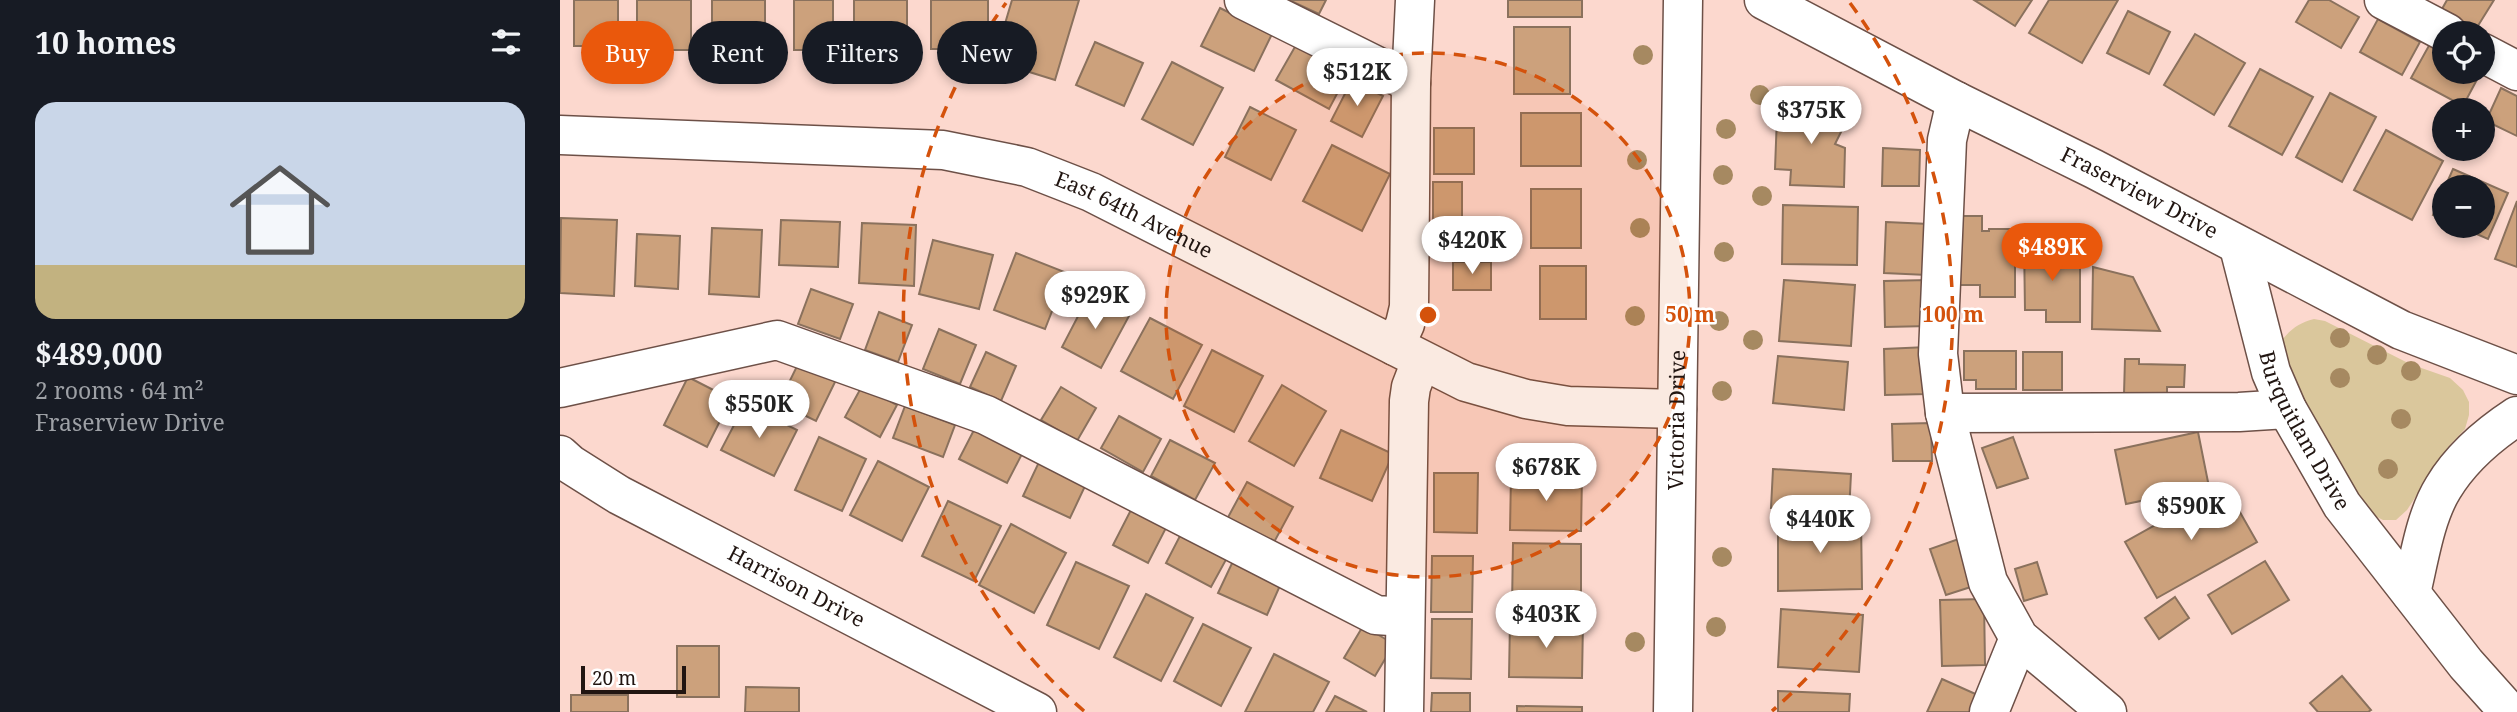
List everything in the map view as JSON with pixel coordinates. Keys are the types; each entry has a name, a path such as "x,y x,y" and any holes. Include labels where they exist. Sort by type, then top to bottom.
{"street":[{"path":"1244,0 1411,83"},
{"path":"1404,712 1411,387 1405,324 1409,307 1411,83 1415,0"},
{"name":"Victoria Drive","path":"1673,712 1683,0"},
{"name":"Fraserview Drive","path":"1765,0 2401,330 2517,374"},
{"path":"2384,0 2432,25"},
{"path":"2495,59 2517,71"},
{"path":"1956,101 1947,140 1938,354 1945,413 1988,582 2019,638 2106,712"},
{"name":"East 64th Avenue","path":"560,135 943,150 1027,167 1091,192 1466,382 1527,399 1568,406 1677,409"},
{"name":"Burquitlam Drive","path":"2239,247 2271,372 2287,409 2342,505 2466,664 2509,712"},
{"path":"560,388 777,340 986,415 1376,615 1405,617"},
{"path":"1945,413 2239,412 2287,409"},
{"path":"2411,593 2426,532 2442,489 2472,450 2517,416"},
{"name":"Harrison Drive","path":"560,455 619,495 1037,712"},
{"path":"1989,712 2019,638"}],"shaded area":[{"path":"2314,319 2325,321 2410,364 2450,378 2463,390 2469,402 2465,429 2449,446 2407,510 2396,520 2383,520 2364,506 2284,368 2282,340 2296,326"}],"building":[{"path":"574,0 618,0 618,21 581,21 581,46 574,46"},
{"path":"637,0 691,0 688,50 674,50 674,21 637,21"},
{"path":"712,0 765,0 765,21 712,21"},
{"path":"794,0 833,0 833,21 802,21 802,50 794,50"},
{"path":"854,0 907,0 907,21 854,21"},
{"path":"931,0 988,0 988,21 937,21 937,49 931,49"},
{"path":"1012,0 1079,0 1055,80 1037,74 1037,21 1006,21"},
{"path":"1289,0 1326,0 1319,14"},
{"path":"1508,0 1582,0 1582,17 1508,17"},
{"path":"1974,0 2032,0 2015,26"},
{"path":"2049,0 2118,0 2082,63 2029,33"},
{"path":"2309,0 2329,0 2359,17 2341,48 2296,22"},
{"path":"2447,0 2494,0 2481,21 2462,21 2442,9"},
{"path":"1220,8 1272,34 1254,71 1201,46"},
{"path":"2128,11 2170,32 2149,74 2107,53"},
{"path":"2378,19 2420,42 2402,75 2360,52"},
{"path":"1514,27 1570,27 1570,94 1514,94"},
{"path":"2195,34 2245,63 2214,115 2164,85"},
{"path":"1095,42 1143,63 1124,106 1076,85"},
{"path":"2431,42 2432,84 2475,84 2467,98 2448,98 2411,78"},
{"path":"1296,45 1348,73 1329,109 1276,80"},
{"path":"1172,62 1223,88 1193,145 1142,119"},
{"path":"2260,69 2313,97 2282,155 2229,126"},
{"path":"1352,80 1383,96 1362,137 1331,121"},
{"path":"2501,88 2517,96 2517,136 2495,125 2495,101"},
{"path":"2330,93 2376,117 2342,182 2296,157"},
{"path":"1806,101 1847,120 1835,144 1845,148 1844,187 1790,185 1791,170 1775,169 1777,116 1788,108 1803,106"},
{"path":"1250,107 1296,130 1271,180 1225,157"},
{"path":"1521,113 1581,113 1581,166 1521,166"},
{"path":"1434,128 1474,128 1474,174 1434,174"},
{"path":"2386,130 2432,155 2432,161 2443,161 2436,175 2432,175 2432,182 2412,220 2354,190"},
{"path":"1332,145 1390,174 1362,231 1303,201"},
{"path":"1883,148 1920,150 1919,186 1882,186"},
{"path":"2453,169 2467,175 2450,175"},
{"path":"1433,182 1462,182 1462,219 1433,219"},
{"path":"2495,187 2508,193 2495,223"},
{"path":"1531,189 1581,189 1581,248 1531,248"},
{"path":"2517,201 2517,267 2495,259"},
{"path":"1783,205 1858,207 1857,265 1782,264"},
{"path":"1959,216 1982,216 1982,231 2015,229 2015,297 1980,297 1980,285 1959,285"},
{"path":"561,218 617,220 614,296 560,293"},
{"path":"781,220 840,222 838,267 779,265"},
{"path":"1886,222 1929,224 1927,275 1884,273"},
{"path":"862,223 916,225 914,286 859,283"},
{"path":"712,228 762,230 759,297 709,294"},
{"path":"637,234 680,236 678,289 635,286"},
{"path":"933,240 993,255 979,309 919,294"},
{"path":"2024,241 2048,241 2048,256 2080,254 2080,322 2046,322 2046,310 2025,310"},
{"path":"1016,253 1067,273 1045,329 994,310"},
{"path":"1453,262 1491,262 1491,290 1453,290"},
{"path":"1540,266 1586,266 1586,319 1540,319"},
{"path":"2093,267 2133,277 2160,331 2092,329"},
{"path":"1784,280 1855,285 1851,346 1779,341"},
{"path":"1928,280 1929,326 1885,327 1884,281"},
{"path":"811,289 853,304 840,339 798,324"},
{"path":"1089,295 1129,316 1101,368 1062,347"},
{"path":"879,312 912,325 898,362 865,350"},
{"path":"1150,318 1202,345 1173,399 1121,371"},
{"path":"939,329 976,345 960,384 923,369"},
{"path":"1927,347 1927,394 1885,395 1884,349"},
{"path":"1212,350 1263,376 1234,432 1184,406"},
{"path":"1964,351 2016,351 2016,389 1976,389 1976,380 1964,380"},
{"path":"986,352 1016,366 1001,401 970,387"},
{"path":"2023,352 2062,352 2062,390 2023,390"},
{"path":"1778,356 1848,362 1844,410 1773,403"},
{"path":"2125,359 2139,359 2139,364 2185,365 2184,387 2167,387 2167,394 2124,394"},
{"path":"799,362 836,380 816,421 779,403"},
{"path":"688,377 731,399 707,447 664,425"},
{"path":"1282,385 1326,411 1294,466 1249,441"},
{"path":"862,386 897,405 880,437 845,417"},
{"path":"1061,387 1096,408 1077,441 1041,420"},
{"path":"745,404 797,430 774,476 721,450"},
{"path":"905,406 955,425 943,457 893,438"},
{"path":"1119,416 1161,439 1143,472 1101,448"},
{"path":"1931,423 1932,461 1893,461 1892,424"},
{"path":"975,428 1023,452 1007,483 959,459"},
{"path":"1341,430 1393,454 1372,501 1320,478"},
{"path":"2198,432 2209,487 2126,504 2115,450"},
{"path":"819,437 866,459 842,511 795,490"},
{"path":"2013,437 2028,478 1997,488 1982,448"},
{"path":"1170,440 1215,463 1195,500 1151,476"},
{"path":"878,461 929,487 902,541 850,515"},
{"path":"1039,462 1086,484 1070,518 1023,496"},
{"path":"1773,469 1851,474 1849,513 1771,508"},
{"path":"1434,473 1478,473 1477,533 1434,532"},
{"path":"1511,475 1582,476 1581,531 1510,530"},
{"path":"1247,482 1293,507 1272,546 1226,521"},
{"path":"2225,486 2257,542 2157,598 2125,542"},
{"path":"948,501 1001,526 974,581 922,556"},
{"path":"1133,506 1168,524 1148,563 1113,545"},
{"path":"1861,520 1862,589 1778,591 1778,521"},
{"path":"1011,524 1066,553 1034,613 979,585"},
{"path":"1182,532 1228,556 1211,587 1166,563"},
{"path":"1967,536 1983,583 1946,595 1930,549"},
{"path":"1513,543 1581,544 1581,608 1512,607"},
{"path":"1432,556 1473,556 1472,612 1431,612"},
{"path":"1234,559 1282,581 1267,615 1218,593"},
{"path":"2265,561 2289,600 2232,634 2208,595"},
{"path":"1076,562 1129,586 1099,649 1047,625"},
{"path":"2037,562 2047,594 2024,601 2015,569"},
{"path":"1146,594 1193,618 1161,681 1114,657"},
{"path":"2175,597 2189,618 2159,639 2145,618"},
{"path":"1984,599 1985,665 1942,666 1940,600"},
{"path":"1781,609 1863,615 1859,672 1778,667"},
{"path":"1432,619 1472,619 1471,679 1431,678"},
{"path":"1510,621 1583,622 1582,678 1509,677"},
{"path":"1203,624 1251,648 1221,706 1174,681"},
{"path":"1363,626 1394,644 1375,676 1344,658"},
{"path":"677,646 719,646 719,697 677,697"},
{"path":"1274,654 1329,682 1313,712 1245,712"},
{"path":"2342,676 2371,710 2318,712 2310,703"},
{"path":"1942,679 1980,696 1972,712 1927,712"},
{"path":"746,687 799,688 799,712 745,712"},
{"path":"1778,691 1850,694 1849,712 1778,712"},
{"path":"1432,693 1470,693 1470,712 1431,712"},
{"path":"571,695 628,695 628,712 571,712"},
{"path":"1335,696 1367,712 1326,712"},
{"path":"1517,706 1582,707 1582,712 1517,712"}]}
